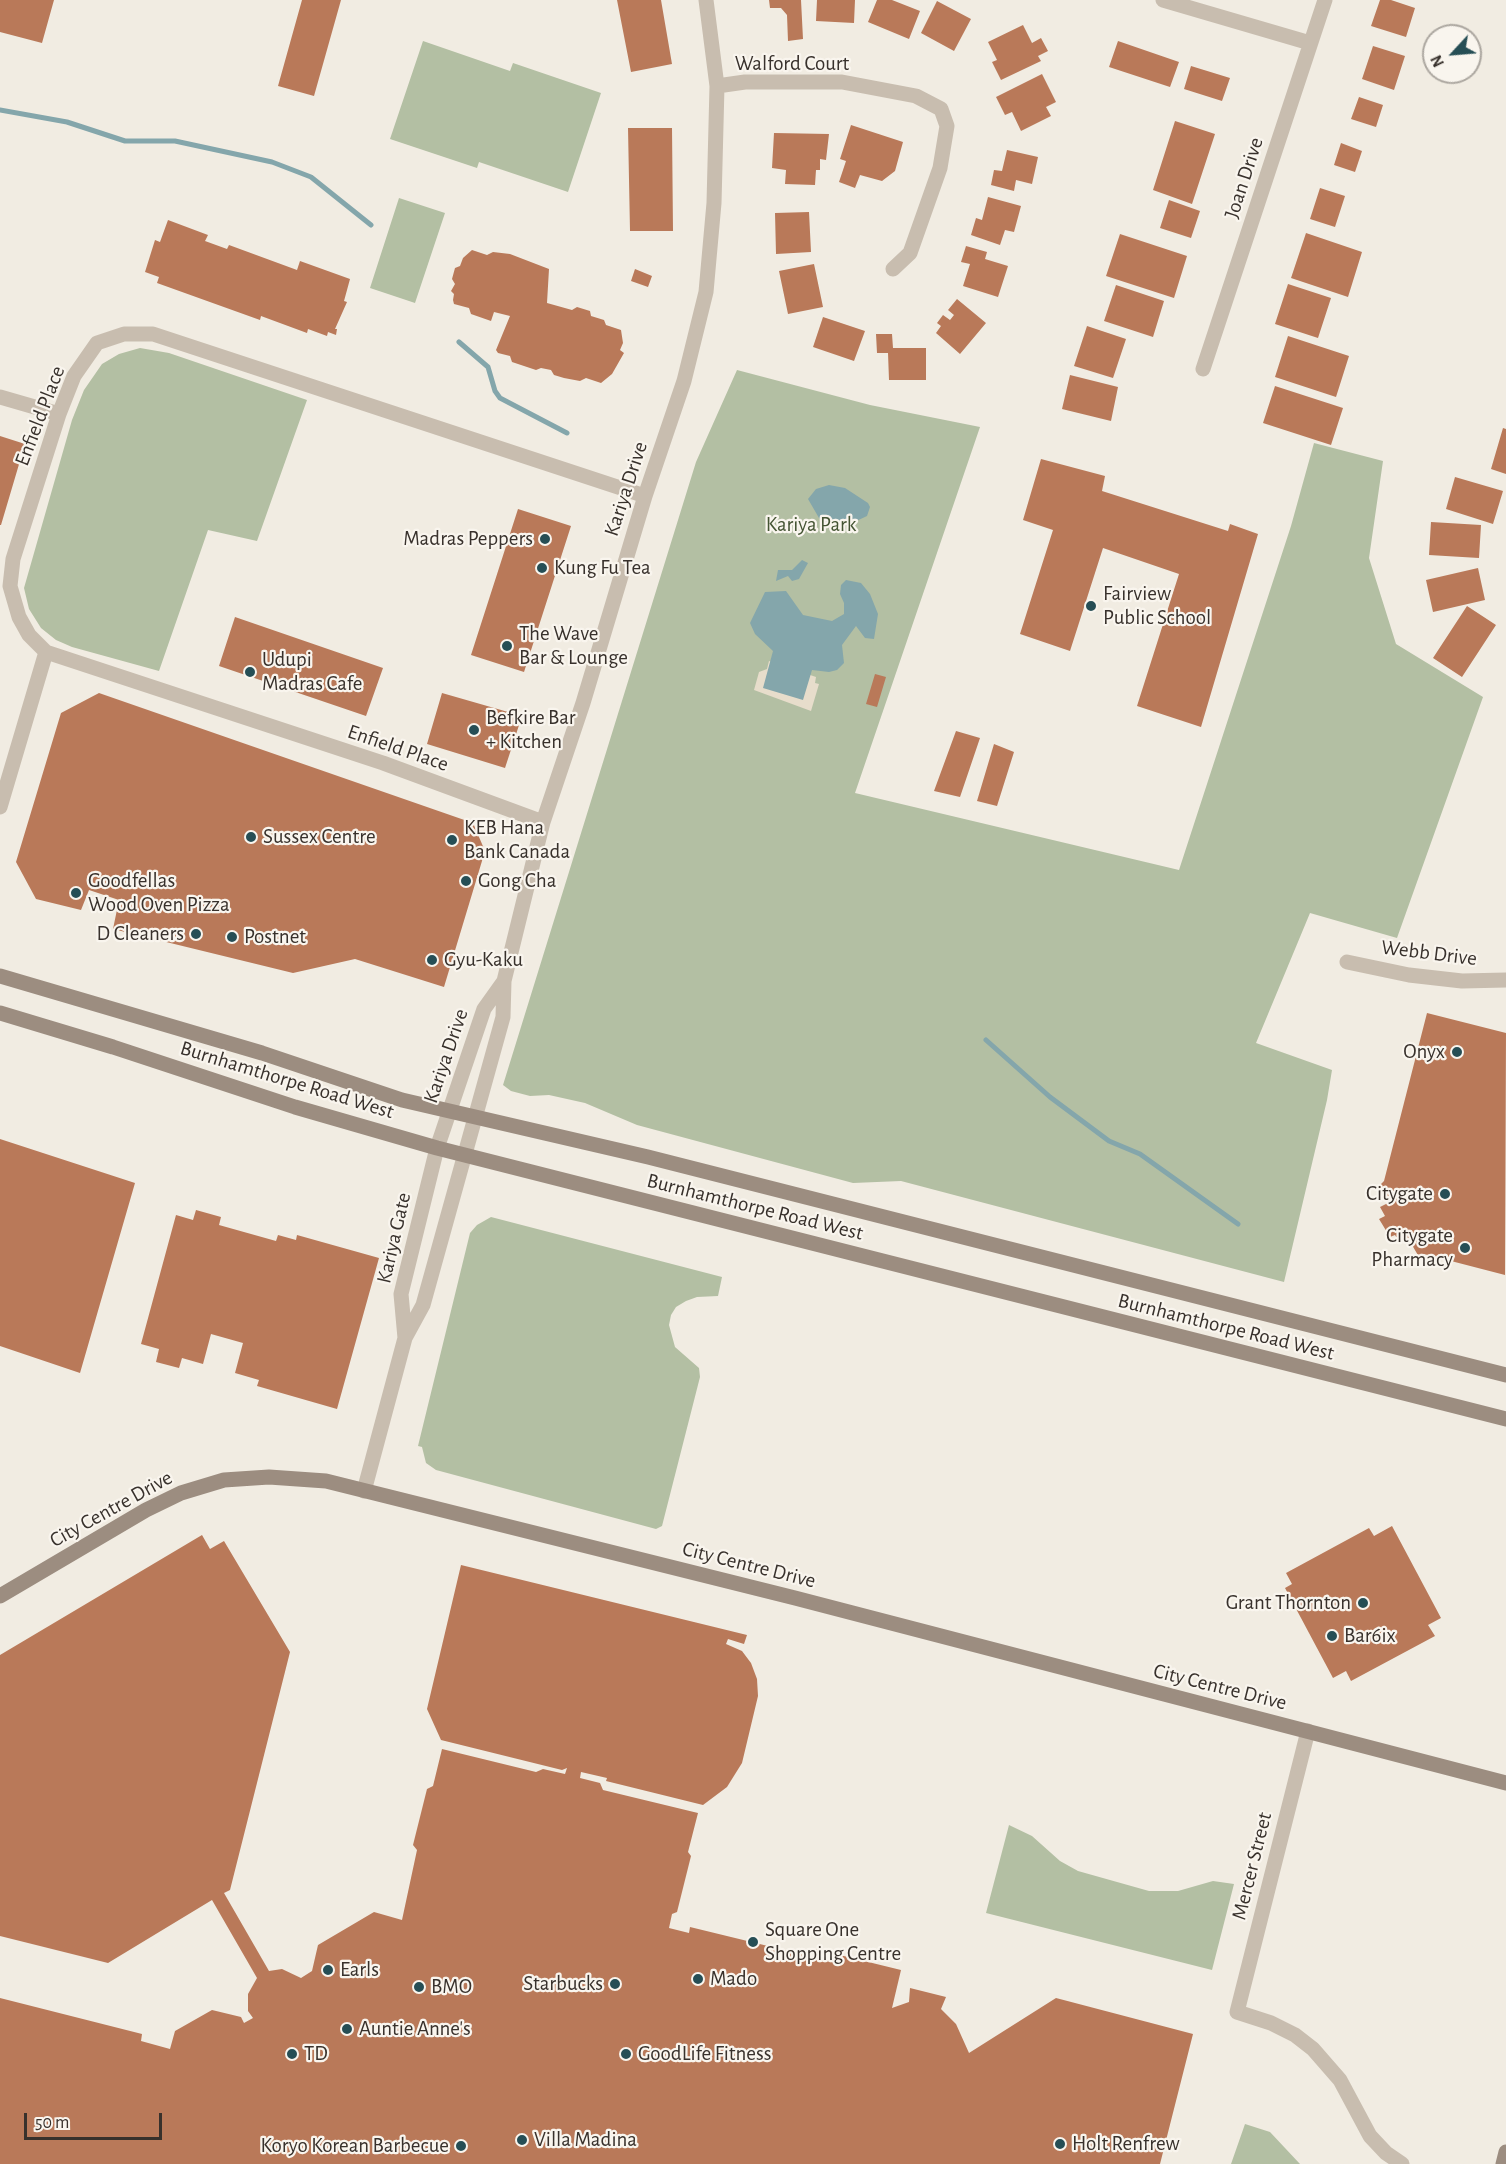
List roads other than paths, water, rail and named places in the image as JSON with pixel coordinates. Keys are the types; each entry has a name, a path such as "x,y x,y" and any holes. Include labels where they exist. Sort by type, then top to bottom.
{"main road":[{"name":"Burnhamthorpe Road West","path":"0,976 262,1053 402,1100 648,1156 1506,1375"},
{"name":"Burnhamthorpe Road West","path":"0,1013 113,1047 295,1107 437,1149 1169,1336 1506,1419"},
{"name":"City Centre Drive","path":"0,1596 146,1510 201,1486 224,1480 269,1477 326,1481 795,1598 1506,1783"},
{"path":"1503,2164 1506,2152"}],"street":[{"name":"Kariya Drive","path":"465,1155 503,1017 504,981 543,822 580,710 645,495 684,381 706,292 714,203 717,86 706,0"},
{"path":"1163,0 1310,43"},
{"name":"Joan Drive","path":"1203,369 1325,0"},
{"name":"Walford Court","path":"717,86 745,82 842,82 916,96 941,109 947,126 940,168 910,253 893,269"},
{"name":"Enfield Place","path":"543,822 383,763 46,652 29,635 18,617 10,586 13,559 58,414 74,376 98,343 124,334 153,334 645,495"},
{"path":"0,397 58,414"},
{"path":"0,807 46,652"},
{"name":"Webb Drive","path":"1347,962 1409,975 1462,981 1506,980"},
{"name":"Kariya Drive","path":"437,1149 484,1009 504,981"},
{"name":"Kariya Gate","path":"405,1338 401,1294 437,1149"},
{"name":"Kariya Gate","path":"364,1491 405,1338 423,1305 465,1155"},
{"name":"Mercer Street","path":"1308,1731 1237,2012 1271,2023 1296,2035 1313,2049 1340,2080 1370,2136 1386,2153 1402,2164"}],"water":[{"path":"829,485 845,488 868,503 870,507 867,516 850,524 827,523 819,518 808,499 816,489"},
{"path":"802,560 808,563 799,579 792,581 788,576 776,581 778,570 792,570"},
{"path":"846,580 861,583 870,594 878,614 874,639 865,638 856,626 842,645 844,663 837,670 829,672 812,670 803,700 763,688 773,651 755,634 750,623 765,592 786,591 803,615 832,621 844,614 844,603 840,594 841,585"}],"waterway":[{"path":"0,110 67,122 125,141 175,141 272,162 311,177 371,225"},
{"path":"459,342 488,367 495,391 500,398 567,433"},
{"path":"986,1040 1050,1097 1109,1141 1140,1154 1238,1224"}],"place":[{"name":"Madras Peppers","path":"545,539"},
{"name":"Kung Fu Tea","path":"542,568"},
{"name":"Fairview Public School","path":"1091,606"},
{"name":"The Wave Bar & Lounge","path":"507,646"},
{"name":"Udupi Madras Cafe","path":"250,672"},
{"name":"Befkire Bar + Kitchen","path":"474,730"},
{"name":"Sussex Centre","path":"251,837"},
{"name":"KEB Hana Bank Canada","path":"452,840"},
{"name":"Gong Cha","path":"466,881"},
{"name":"Goodfellas Wood Oven Pizza","path":"76,893"},
{"name":"D Cleaners","path":"196,934"},
{"name":"Postnet","path":"232,937"},
{"name":"Gyu-Kaku","path":"432,960"},
{"name":"Onyx","path":"1457,1052"},
{"name":"Citygate","path":"1445,1194"},
{"name":"Citygate Pharmacy","path":"1465,1248"},
{"name":"Grant Thornton","path":"1363,1603"},
{"name":"Bar6ix","path":"1332,1636"},
{"name":"Square One Shopping Centre","path":"753,1942"},
{"name":"Earls","path":"328,1970"},
{"name":"Mado","path":"698,1979"},
{"name":"Starbucks","path":"615,1984"},
{"name":"BMO","path":"419,1987"},
{"name":"Auntie Anne's","path":"347,2029"},
{"name":"TD","path":"292,2054"},
{"name":"GoodLife Fitness","path":"626,2054"},
{"name":"Villa Madina","path":"522,2140"},
{"name":"Holt Renfrew","path":"1060,2144"},
{"name":"Koryo Korean Barbecue","path":"461,2146"}],"park label":[{"name":"Kariya Park","path":"811,525"}]}
